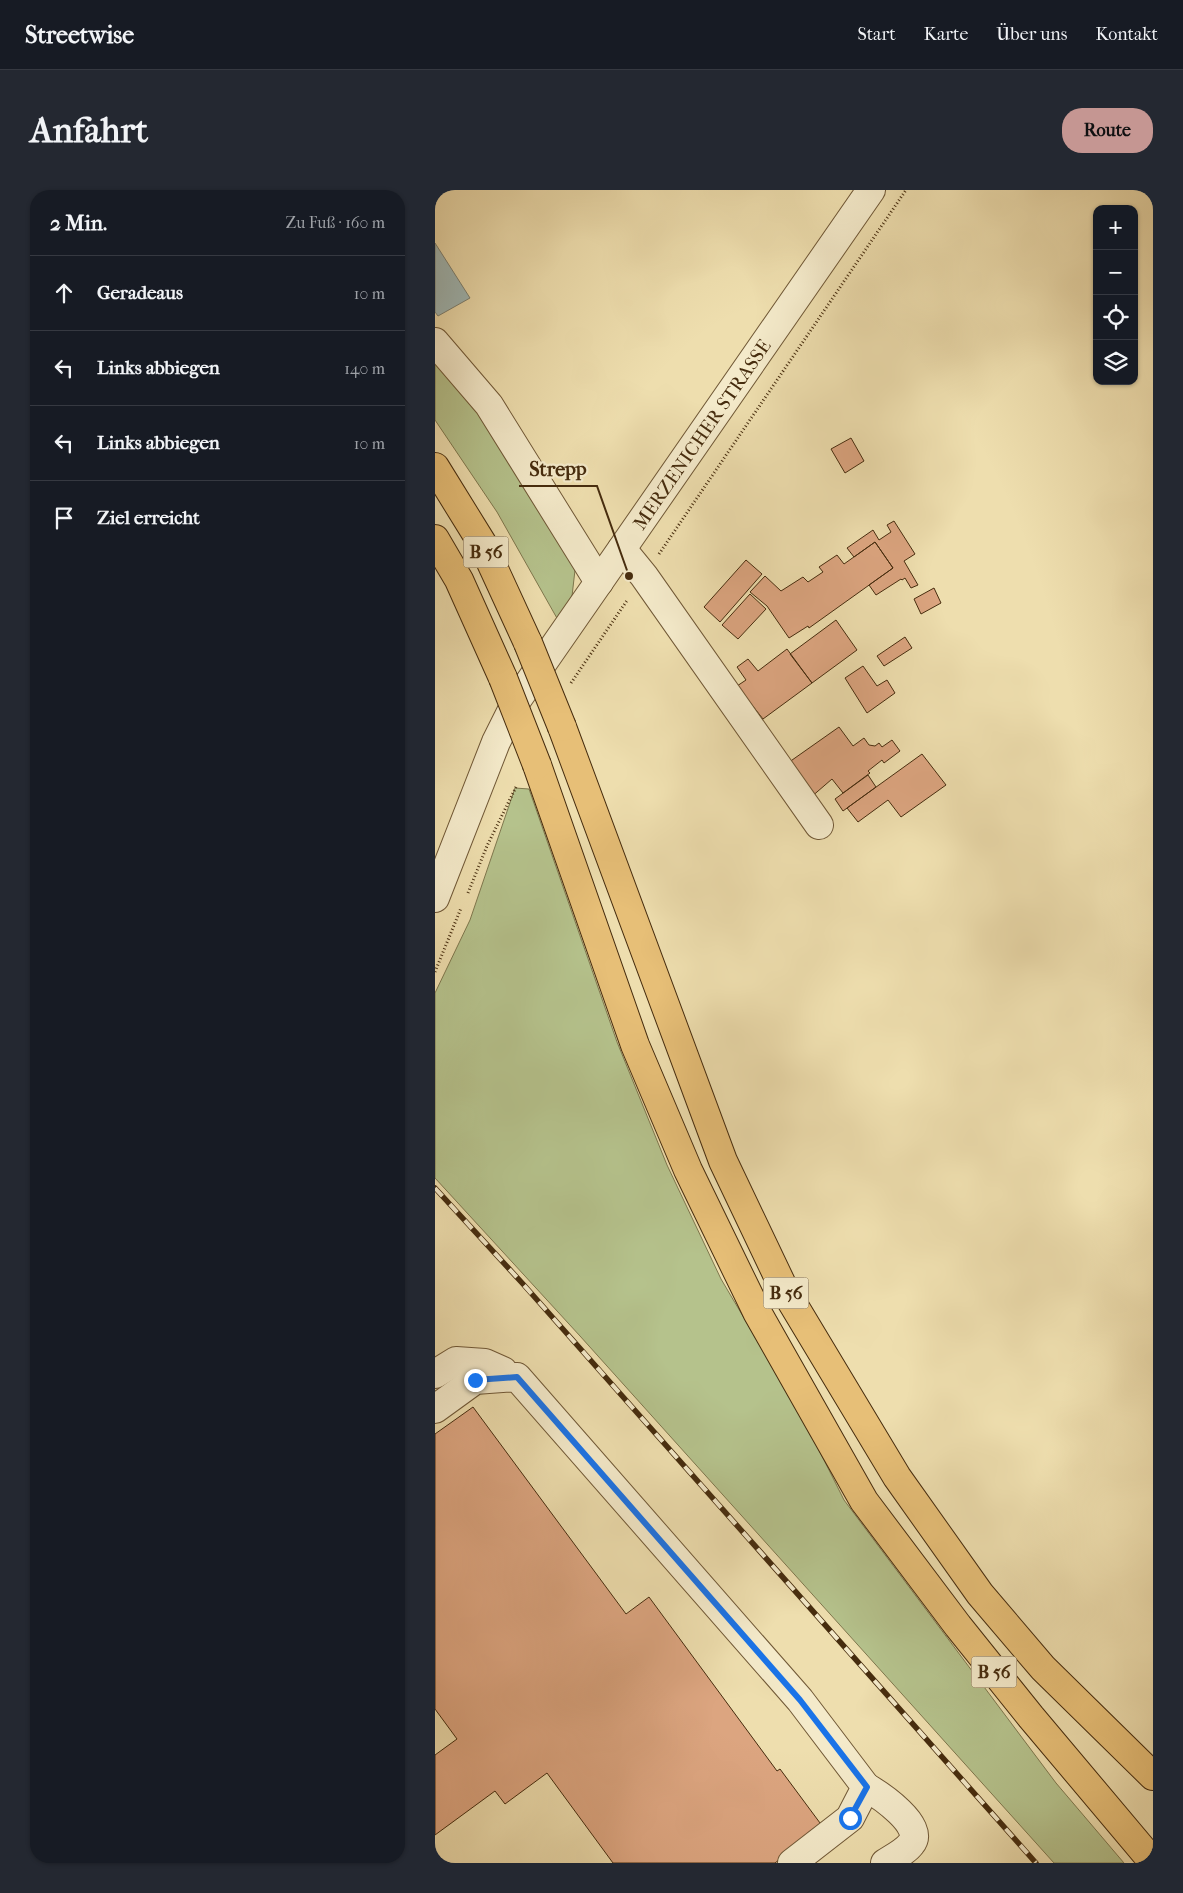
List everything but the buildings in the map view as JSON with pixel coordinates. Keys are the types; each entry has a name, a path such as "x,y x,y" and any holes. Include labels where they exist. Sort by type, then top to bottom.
{"main road":[{"name":"B 56","path":"435,467 482,543 528,643 562,727 723,1161 784,1289 897,1477 980,1594 1043,1668 1153,1776"},
{"name":"B 56","path":"435,540 459,580 503,678 537,765 635,1045 688,1170 757,1312 864,1501 958,1626 1031,1718 1153,1862"}],"street":[{"name":"MERZENICHER STRASSE","path":"435,898 496,742 517,700 871,190"},
{"path":"435,342 489,405 599,582"},
{"path":"622,549 644,576 819,825"},
{"path":"435,1374 456,1361 485,1363 517,1377 800,1700 867,1787 898,1809 914,1832 914,1838 911,1845 885,1863"},
{"path":"435,1409 475,1380 517,1377"},
{"path":"792,1863 850,1818 867,1787"}],"green space":[{"path":"435,350 476,398 570,550 575,570 571,605 558,620 497,512 435,420"},
{"path":"515,788 529,789 617,1042 667,1165 721,1279 803,1418 844,1500 1056,1783 1124,1863 1054,1863 580,1336 435,1178 435,993 470,920"}],"water":[{"path":"435,243 470,298 438,316 435,312"}],"railway":[{"path":"435,1188 523,1284 1036,1863"}],"place":[{"name":"Strepp","path":"629,576"}],"route":[{"path":"475,1380 517,1377 800,1700 867,1787 850,1818"}]}
